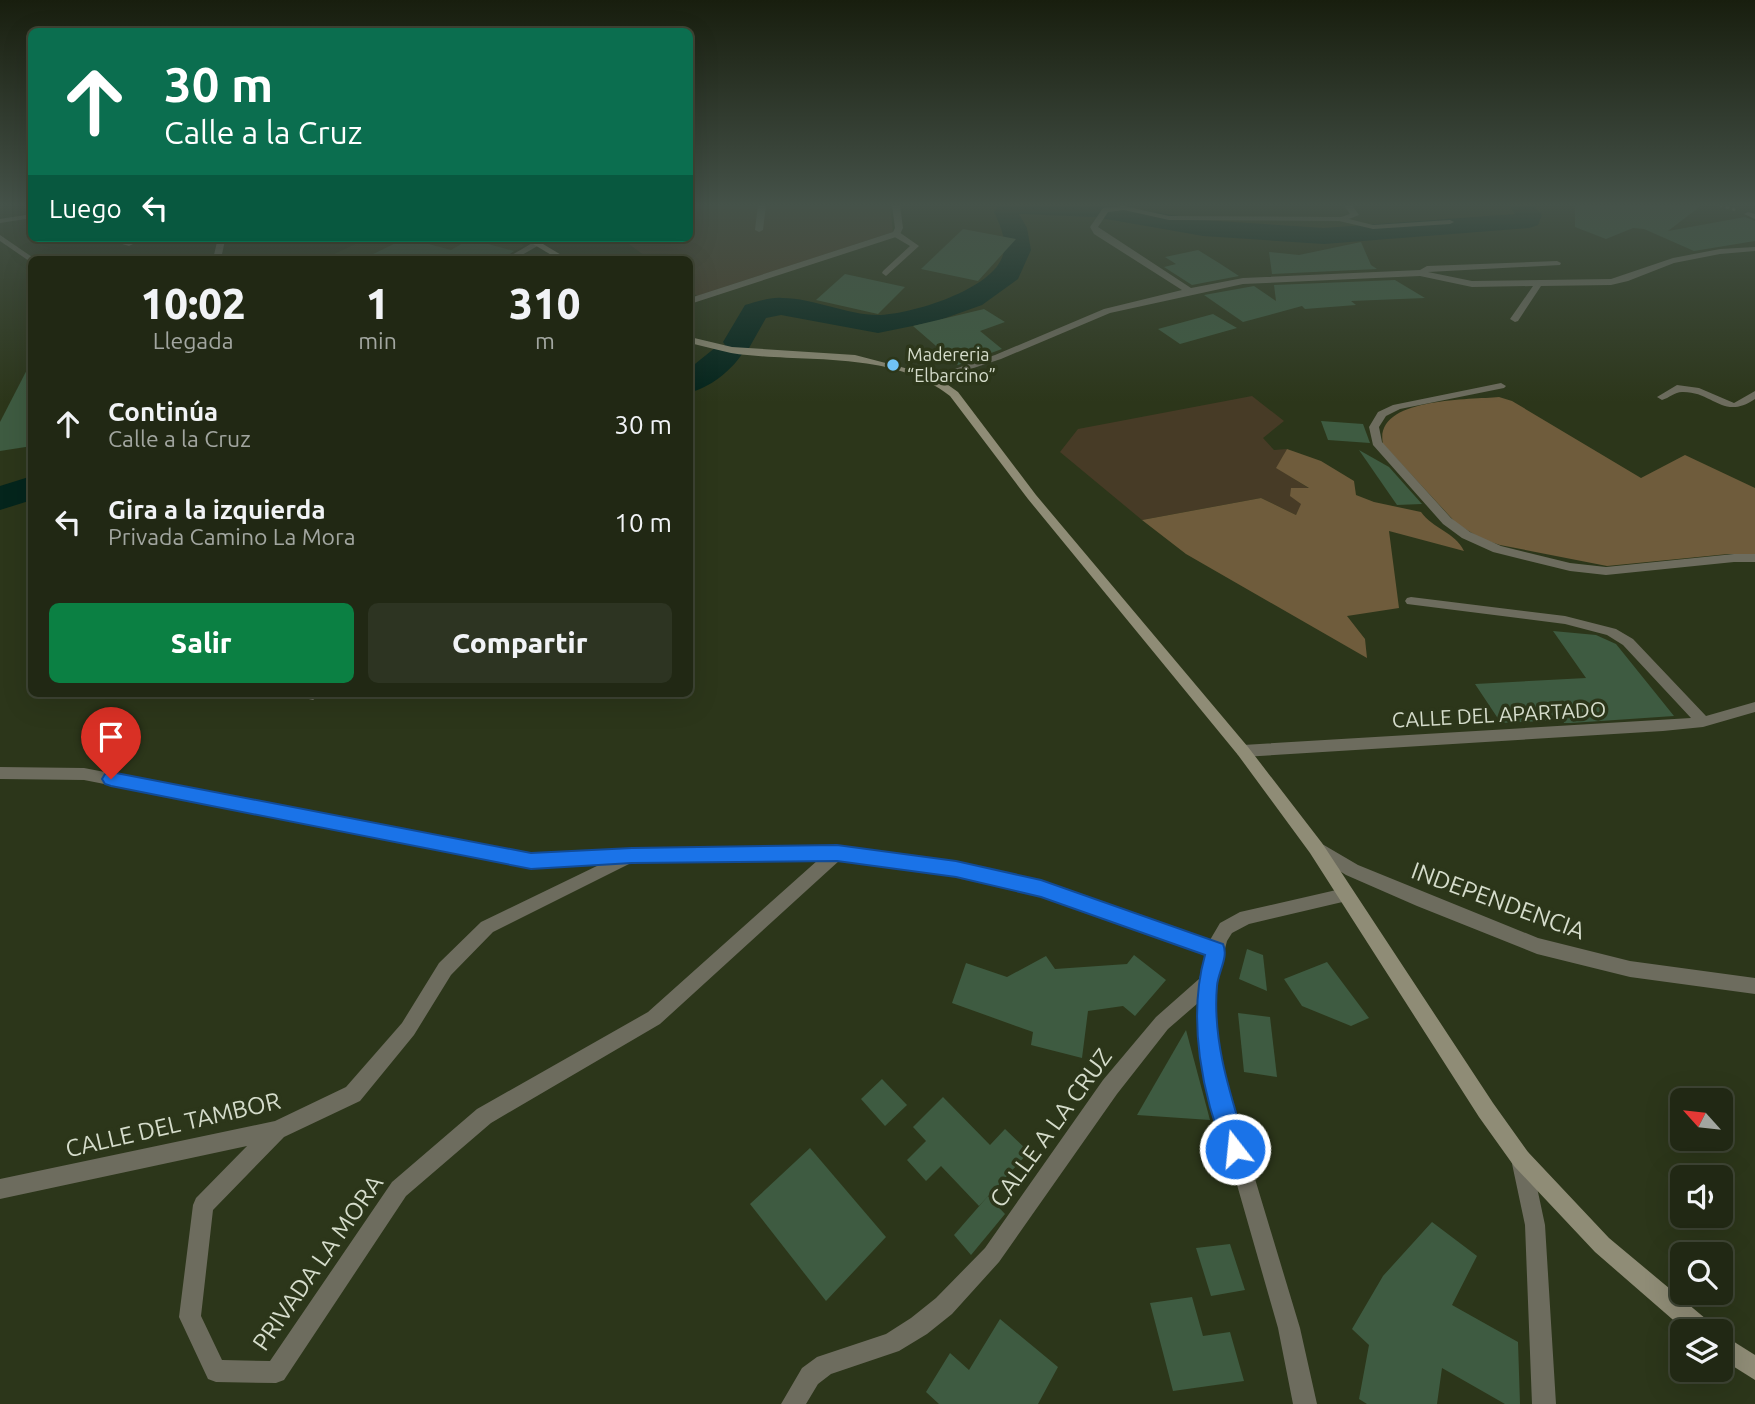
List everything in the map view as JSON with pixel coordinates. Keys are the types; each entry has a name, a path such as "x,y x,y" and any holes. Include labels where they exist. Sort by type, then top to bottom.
{"main road":[{"path":"693,341 732,350 855,358 931,379 958,398 1031,497 1243,751 1316,848 1486,1110 1521,1159 1602,1245 1689,1319"},
{"path":"1733,1353 1755,1369"}],"street":[{"path":"693,300 784,271"},
{"path":"1157,271 1189,291"},
{"path":"1420,273 1424,271"},
{"path":"931,379 998,357 1107,311 1243,281 1420,273 1461,283 1538,284 1620,281 1644,271"},
{"path":"1515,319 1538,284"},
{"path":"1502,386 1397,407 1382,414 1374,427 1377,443 1456,528 1497,549 1570,568 1606,570 1755,558"},
{"path":"1662,397 1677,388 1695,390 1733,406 1755,394"},
{"path":"1411,601 1564,620 1611,632 1628,642 1703,722"},
{"name":"CALLE DEL APARTADO","path":"1243,751 1703,722 1755,707"},
{"path":"0,773 84,774 531,861 632,855 837,853 956,869 1088,903 1216,950"},
{"name":"INDEPENDENCIA","path":"1316,848 1352,870 1537,946 1630,969 1755,986"},
{"name":"PRIVADA LA MORA","path":"277,1130 203,1205 190,1317 216,1371 276,1372 399,1189 484,1116 654,1018 837,853"},
{"name":"CALLE DEL TAMBOR","path":"0,1189 277,1130 353,1094 408,1029 445,969 487,927 632,855"},
{"path":"1305,1404 1289,1328 1212,1066 1208,1037 1207,985 1219,938 1235,921 1345,895"},
{"name":"CALLE A LA CRUZ","path":"793,1404 810,1376 825,1364 891,1343 919,1326 943,1306 992,1255 1110,1087 1162,1023 1207,985"},
{"path":"1521,1159 1535,1225 1544,1404"}],"shaded area":[{"path":"693,271 775,271 697,296 693,293"},
{"path":"1252,396 1284,421 1263,438 1274,450 1287,449 1277,468 1310,489 1296,515 1261,498 1142,520 1060,452 1078,429"},
{"path":"1499,397 1512,401 1641,478 1685,455 1755,488 1755,554 1728,554 1607,566 1500,545 1482,539 1457,524 1383,444 1384,429 1393,417 1407,409 1446,401"},
{"path":"1287,449 1321,461 1354,481 1356,495 1374,502 1421,512 1455,539 1464,551 1389,531 1399,608 1347,616 1365,639 1367,658 1186,554 1142,520 1261,498 1296,515 1301,504 1290,496 1291,488 1309,488 1276,468"}],"building":[{"path":"928,271 987,271 978,281"},
{"path":"1169,271 1230,271 1239,276 1192,285"},
{"path":"1272,271 1345,271 1272,274"},
{"path":"845,274 905,287 878,314 816,300"},
{"path":"1395,280 1425,298 1351,301 1356,305 1305,309 1302,306 1243,322 1204,295 1254,286 1276,301 1274,285"},
{"path":"984,309 1005,322 980,331 1002,349 958,365 913,326"},
{"path":"1213,314 1237,328 1180,344 1158,329"},
{"path":"28,368 28,447 0,451 0,422"},
{"path":"1321,421 1363,424 1370,443 1328,440"},
{"path":"1359,450 1389,467 1422,504 1397,505"},
{"path":"1553,631 1596,635 1616,644 1674,716 1571,723 1564,723 1563,720 1501,723 1475,684 1586,678"},
{"path":"1247,949 1263,955 1267,991 1239,979"},
{"path":"1134,955 1166,980 1135,1016 1123,1006 1088,1011 1082,1058 1031,1045 1033,1032 952,1003 966,963 1007,977 1046,956 1055,969 1127,964"},
{"path":"1327,962 1369,1018 1351,1026 1302,1006 1284,979"},
{"path":"1238,1013 1270,1017 1277,1077 1244,1072"},
{"path":"1186,1030 1210,1120 1137,1115"},
{"path":"882,1079 907,1105 885,1126 861,1099"},
{"path":"943,1097 990,1145 1005,1129 1029,1152 979,1206 941,1166 926,1181 907,1160 926,1141 913,1127"},
{"path":"810,1148 886,1237 826,1301 750,1204"},
{"path":"988,1196 1005,1214 971,1255 954,1235"},
{"path":"1432,1222 1477,1256 1452,1305 1518,1342 1520,1404 1505,1404 1442,1368 1437,1404 1367,1404 1359,1399 1369,1345 1352,1329 1383,1276"},
{"path":"1230,1244 1245,1290 1211,1296 1196,1248"},
{"path":"1192,1297 1203,1336 1230,1332 1244,1381 1173,1391 1150,1303"},
{"path":"1000,1319 1058,1367 1038,1404 939,1404 926,1392 950,1353 969,1370"}],"waterway":[{"path":"738,342 755,311 781,306 878,324 927,315 972,299 1009,271"},
{"path":"693,381 727,354"},
{"path":"0,499 28,488"}],"place":[{"name":"Madereria “Elbarcino”","path":"893,365"}],"route":[{"path":"111,779 531,861 632,855 837,853 956,869 1041,888 1088,903 1216,950 1207,985 1208,1037 1212,1066 1235,1149"}]}
